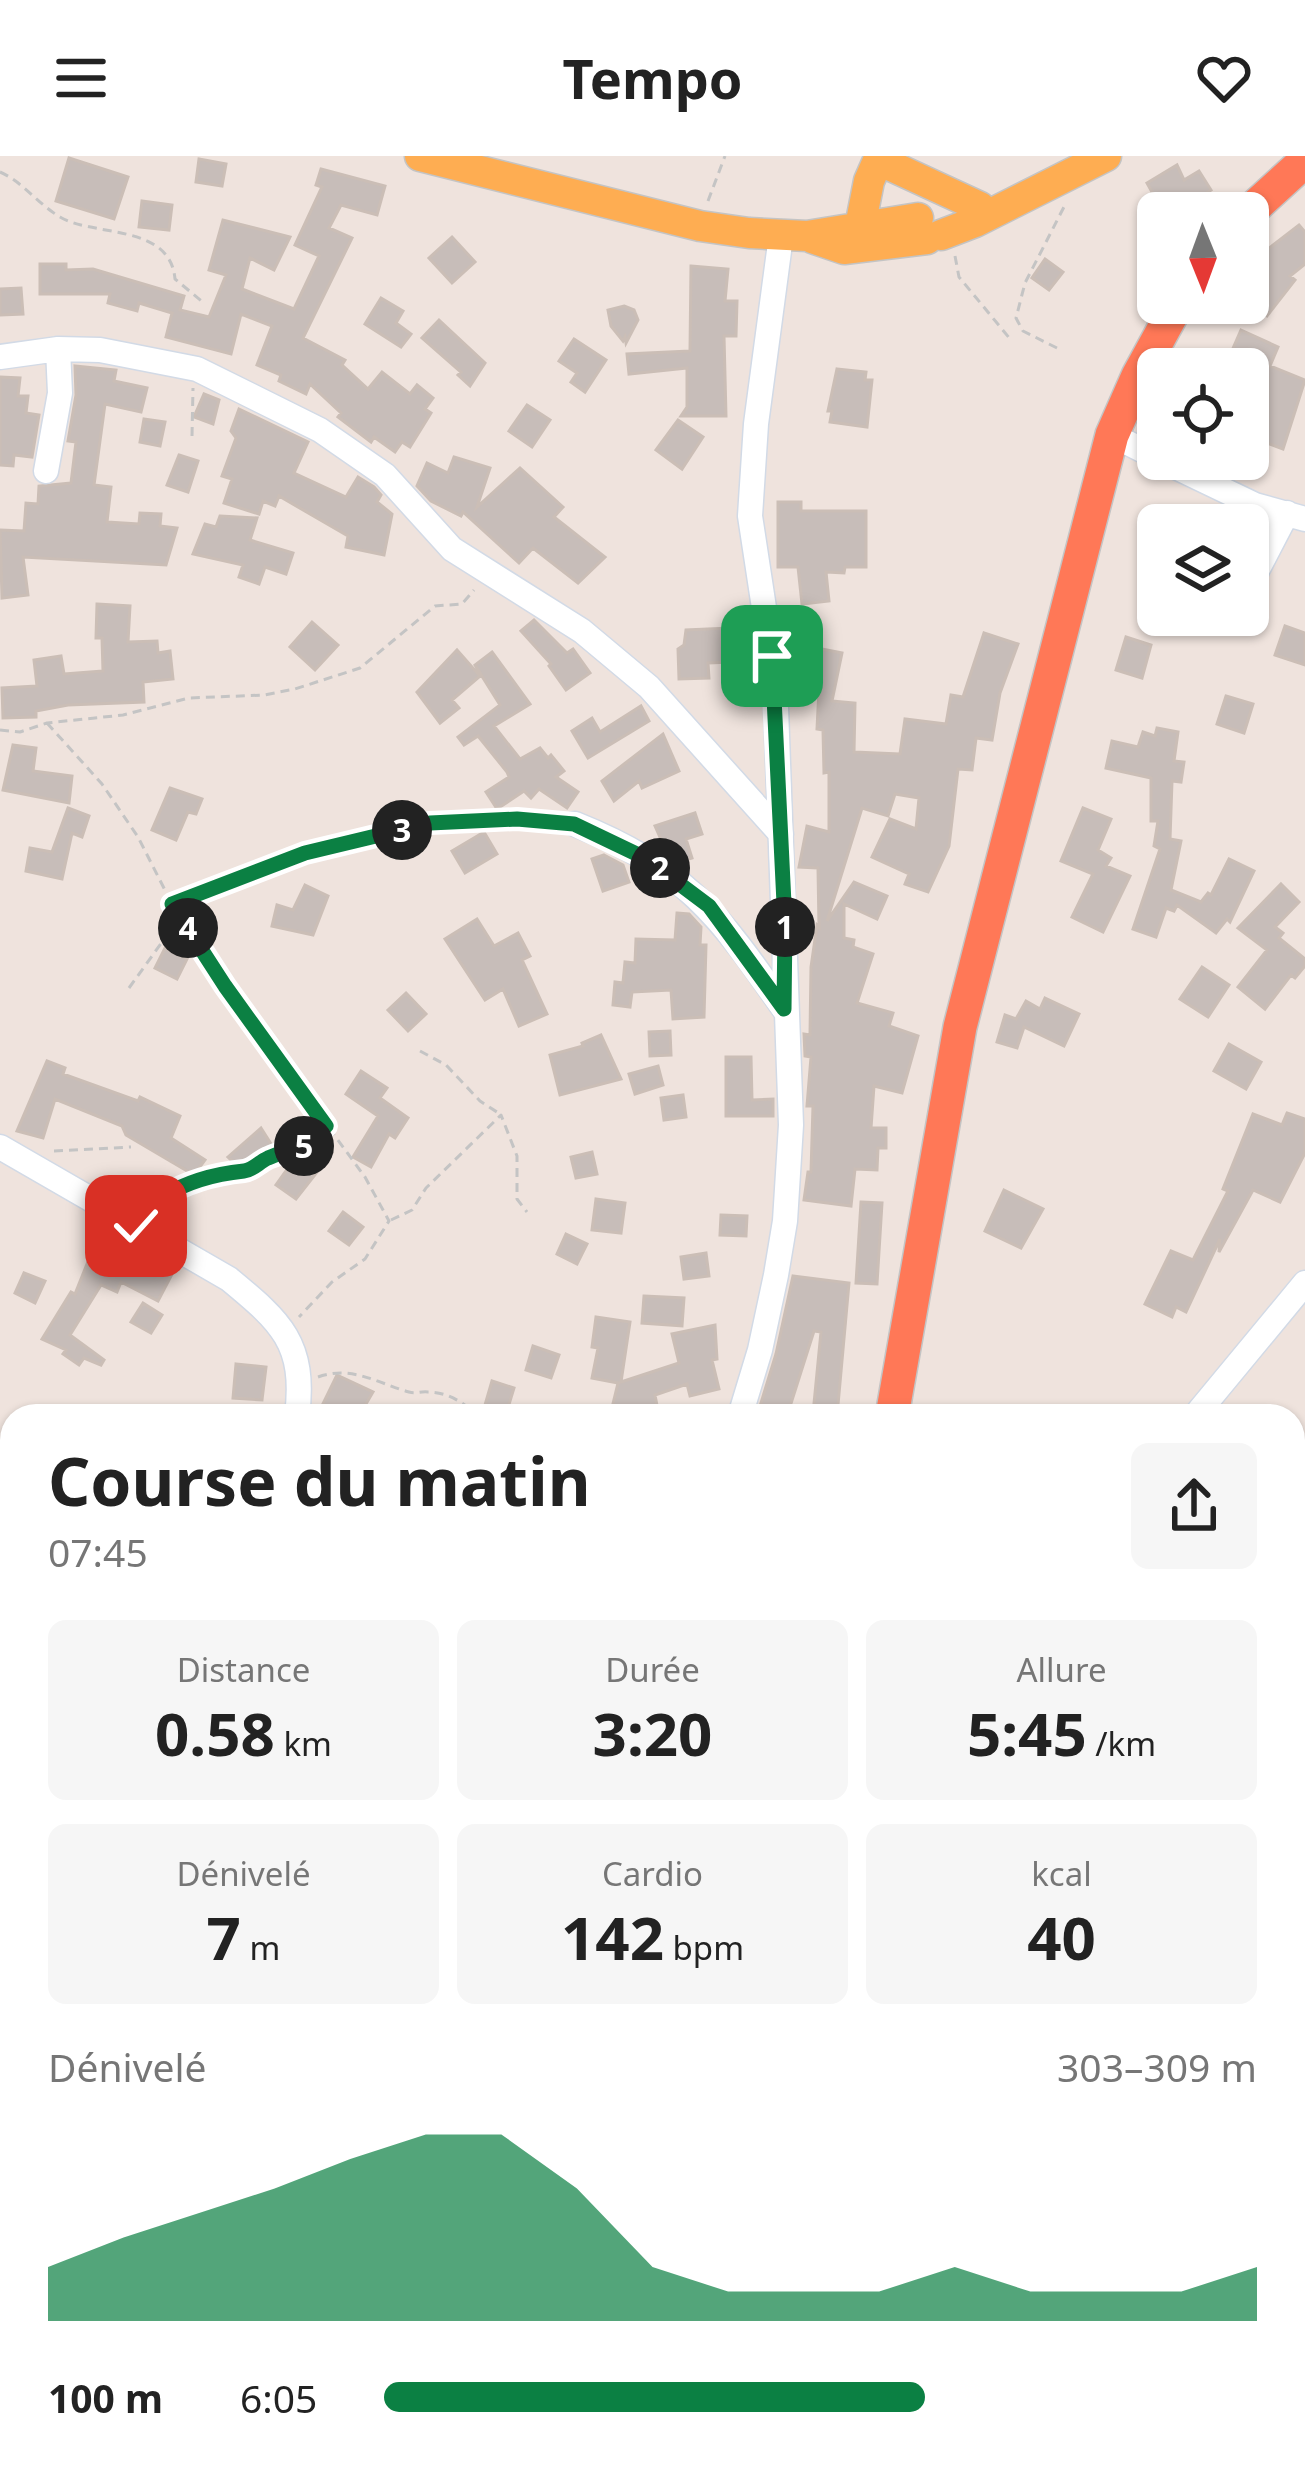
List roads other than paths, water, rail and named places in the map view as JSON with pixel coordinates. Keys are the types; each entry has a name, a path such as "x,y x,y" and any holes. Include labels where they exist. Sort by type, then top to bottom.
{"highway":[{"path":"1269,194 1305,161"},
{"path":"894,1404 959,1027 1112,436 1166,324"}],"main road":[{"path":"420,156 507,166 700,226 868,236 934,227 1012,202 1106,156"},
{"path":"803,235 882,165"},
{"path":"882,165 980,208"},
{"path":"868,236 882,165"},
{"path":"934,227 980,208 1012,202"}],"street":[{"path":"744,1404 760,1350 785,1221 791,1125 772,656 749,495 803,235"},
{"path":"46,472 59,393 58,349"},
{"path":"0,356 100,350 197,369 295,415 385,475 452,549 582,631 649,687 781,834"},
{"path":"1112,436 1137,448"},
{"path":"1203,480 1255,505 1296,516 1269,556"},
{"path":"574,824 645,858 709,906 784,1009"},
{"path":"0,1147 229,1279 285,1331 299,1383 297,1404"},
{"path":"1205,1404 1305,1283"}]}
